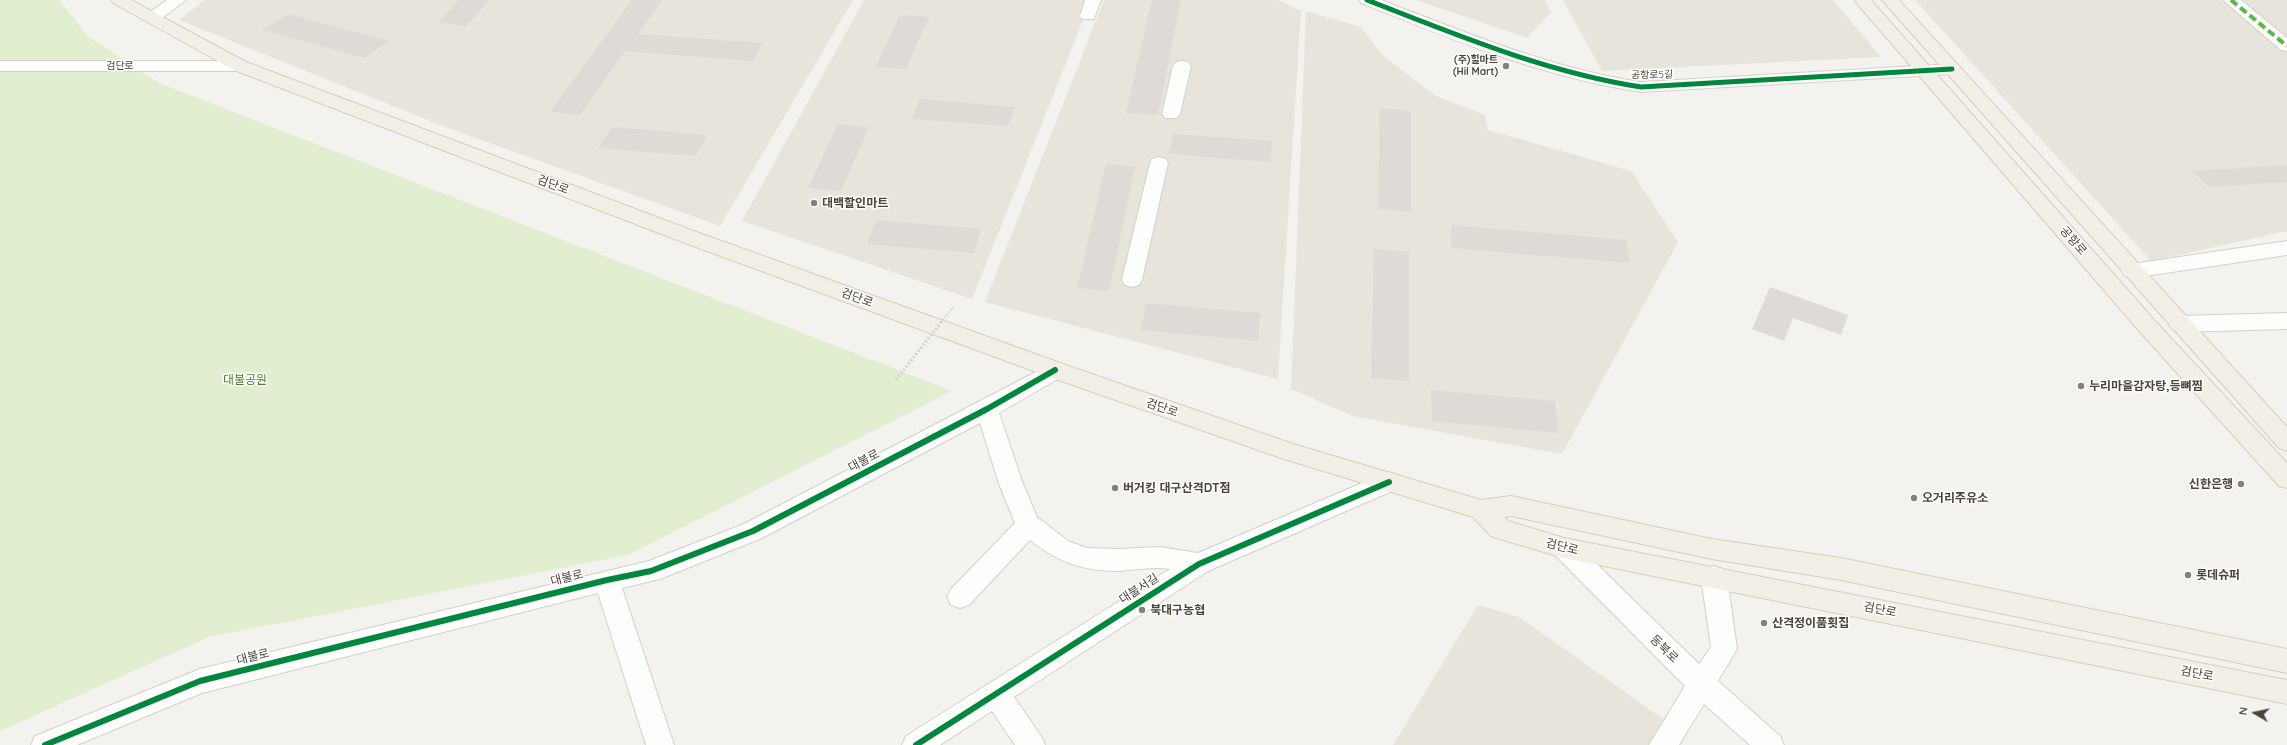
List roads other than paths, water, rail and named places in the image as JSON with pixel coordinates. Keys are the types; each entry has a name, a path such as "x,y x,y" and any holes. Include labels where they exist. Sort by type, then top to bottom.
{"main road":[{"name":"검단로","path":"119,0 240,66 684,235 1055,370 1289,452 1481,510 1511,506 1712,549 1841,569 2287,660"},
{"name":"공항로","path":"1862,0 2148,327 2287,478"},
{"name":"공항로","path":"1890,0 2287,442"},
{"name":"검단로","path":"1481,510 1500,529 1564,548 2275,689 2287,697"},
{"path":"2243,650 2287,649"}],"street":[{"path":"152,18 178,0"},
{"path":"1088,16 1094,0"},
{"name":"공항로5길","path":"1367,0 1507,54 1570,75 1605,83 1641,87 1952,69"},
{"path":"2231,0 2287,46"},
{"name":"검단로","path":"0,66 240,66"},
{"path":"1171,114 1182,66"},
{"path":"1132,280 1159,163"},
{"path":"2132,271 2287,248"},
{"path":"2180,324 2287,322"},
{"name":"대불로","path":"53,743 200,681 607,580 651,571 753,531 987,409 1055,370"},
{"path":"987,409 1011,484 1029,525 1059,548 1086,558 1118,560 1160,558 1198,564"},
{"name":"대불서길","path":"916,745 1198,564 1389,482"},
{"path":"960,596 1029,525"},
{"name":"동북로","path":"1564,548 1616,603 1701,684 1770,745"},
{"path":"1663,745 1724,649 1714,577"},
{"path":"607,580 660,745"},
{"path":"996,694 1031,745"}],"place":[{"name":"(주)힐마트 (Hil Mart)","path":"1506,66"},
{"name":"대백할인마트","path":"814,203"},
{"name":"누리마을감자탕,등뼈찜","path":"2081,386"},
{"name":"신한은행","path":"2241,484"},
{"name":"버거킹 대구산격DT점","path":"1115,488"},
{"name":"오거리주유소","path":"1914,498"},
{"name":"롯데슈퍼","path":"2188,575"},
{"name":"북대구농협","path":"1142,610"},
{"name":"산격정이품횟집","path":"1764,623"}],"park label":[{"name":"대불공원","path":"245,380"}]}
